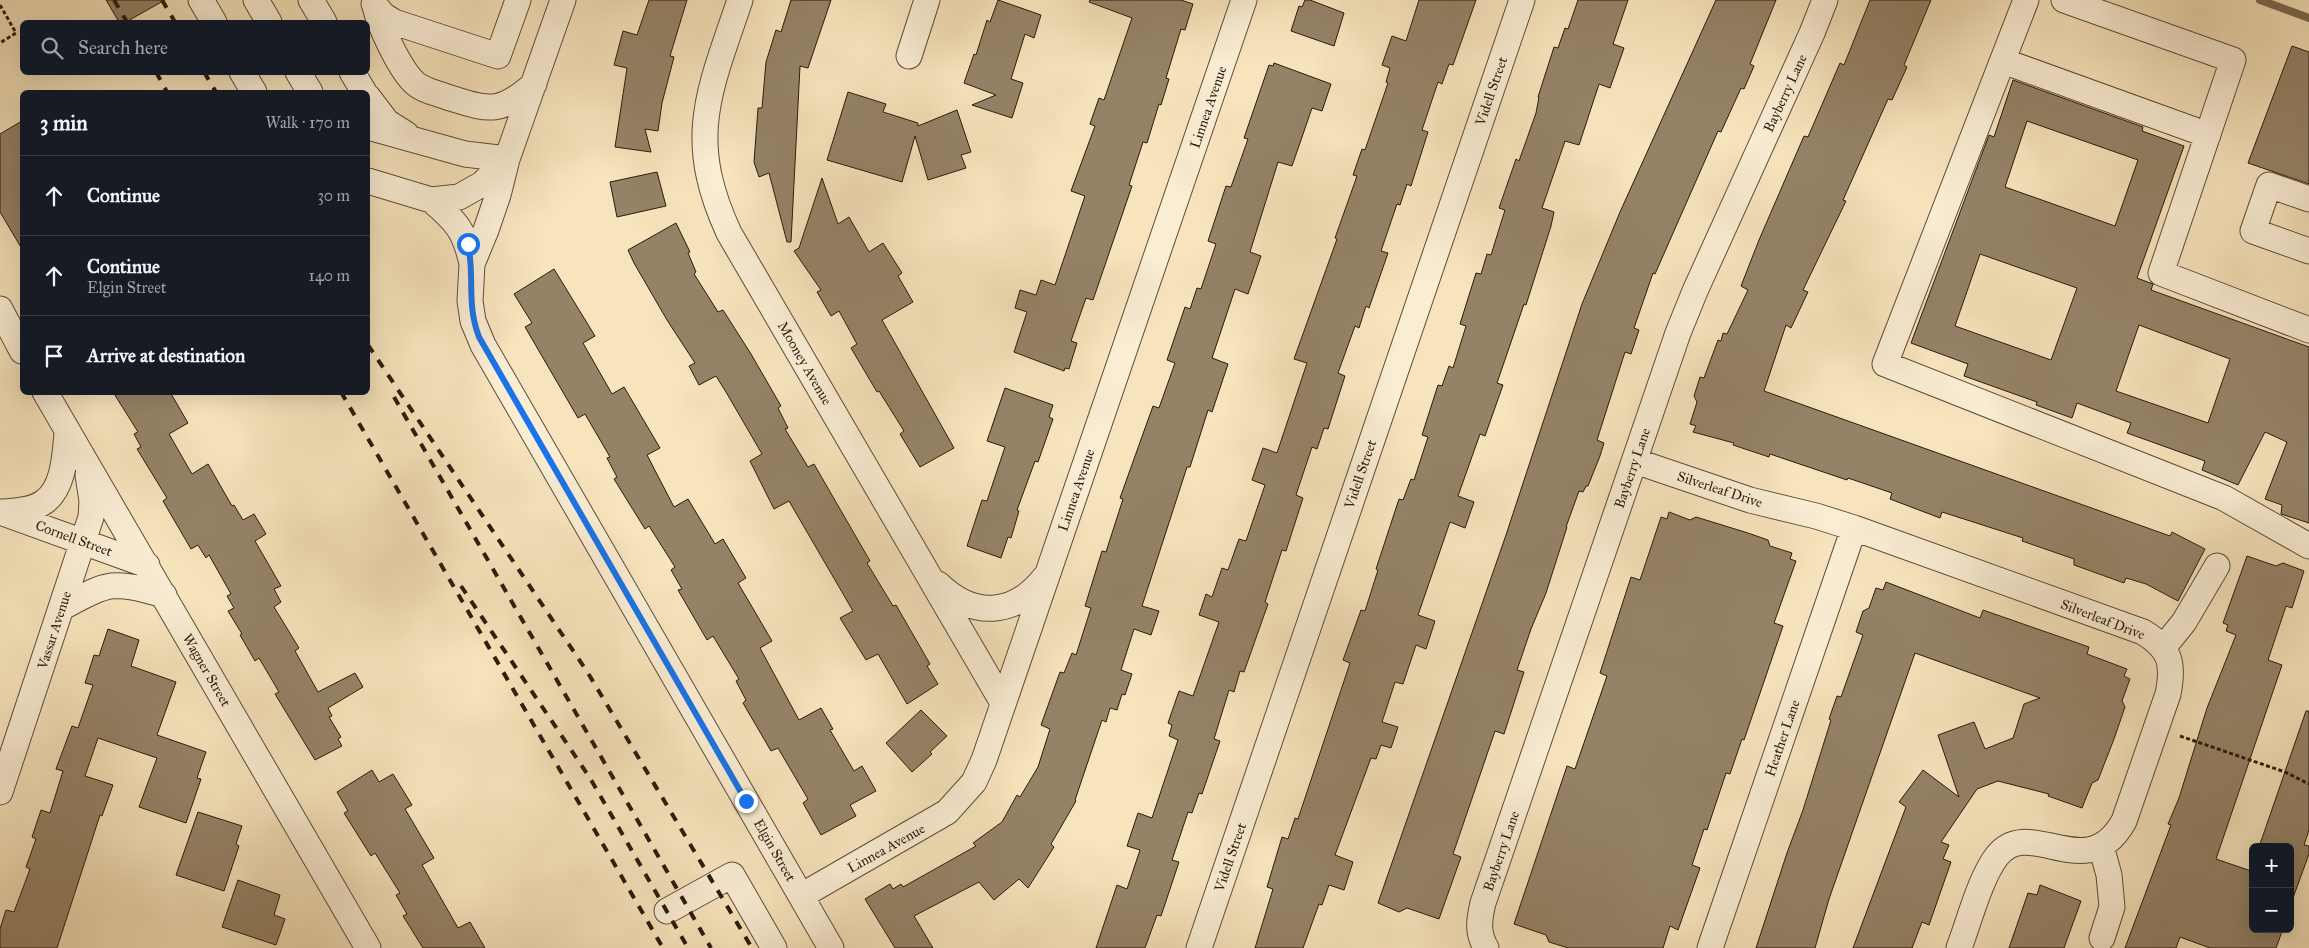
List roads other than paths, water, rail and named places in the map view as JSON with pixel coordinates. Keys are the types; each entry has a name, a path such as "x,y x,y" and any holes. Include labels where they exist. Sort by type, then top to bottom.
{"street":[{"path":"201,0 213,20"},
{"path":"256,0 268,20"},
{"path":"311,0 323,20"},
{"path":"373,3 383,15 394,22 498,56 518,0"},
{"path":"472,264 498,195 507,159 563,0"},
{"name":"Mooney Avenue","path":"740,0 714,75 707,104 704,132 710,183 717,207 729,233 1003,703"},
{"path":"909,56 927,0"},
{"name":"Linnea Avenue","path":"801,896 947,812 974,782 984,760 1244,0"},
{"name":"Videll Street","path":"1198,948 1522,0"},
{"name":"Bayberry Lane","path":"1486,948 1480,937 1479,920 1483,904 1634,461 1695,291 1812,33 1825,0"},
{"path":"2026,0 1885,364 2224,498 2309,546"},
{"path":"2064,0 2233,60 2161,273 2309,330"},
{"path":"373,3 384,32 415,84 427,90 481,108 507,105 534,84"},
{"path":"408,74 406,62 409,51 415,42 425,37 436,36"},
{"path":"2003,61 2208,135"},
{"path":"244,75 253,90"},
{"path":"300,75 309,90"},
{"path":"354,75 363,90"},
{"path":"370,100 387,122 416,141"},
{"path":"370,128 465,154 507,159"},
{"path":"370,182 431,200 458,197 482,184 507,159"},
{"path":"2309,199 2270,185 2253,231 2309,251"},
{"path":"431,200 454,220 462,231 472,264"},
{"name":"Elgin Street","path":"472,264 470,301 473,321 479,337 831,948"},
{"path":"0,309 20,347"},
{"name":"Wagner Street","path":"47,395 86,466 147,565 368,948"},
{"path":"1,512 26,510 45,502 57,485 63,467 67,433"},
{"name":"Silverleaf Drive","path":"1634,461 1750,500 1816,516 1854,528 2143,632 2159,642 2163,648"},
{"name":"Vassar Avenue","path":"0,792 91,517 92,501 86,466"},
{"name":"Cornell Street","path":"1,512 147,565"},
{"name":"Heather Lane","path":"1710,948 1854,528"},
{"path":"1959,948 1985,877 1997,855 2008,847 2021,842 2035,842 2081,852 2101,846 2117,833 2124,821 2168,694 2171,677 2169,657 2163,648 2184,622 2217,566"},
{"path":"930,577 960,602 976,608 994,608 1010,604 1025,597 1037,587 1048,573"},
{"path":"61,608 99,588 115,584 129,585 164,595"},
{"path":"2101,846 2109,876 2112,907 2102,938"},
{"path":"667,911 732,875 774,948"}],"waterway":[{"path":"2260,0 2309,18"}],"railway":[{"path":"114,0 126,20"},
{"path":"162,0 174,20"},
{"path":"158,75 166,90"},
{"path":"206,75 215,90"},
{"path":"370,348 588,673 752,948"},
{"path":"343,395 663,948"},
{"path":"394,397 711,948"},
{"path":"461,586 590,778 688,948"}]}
